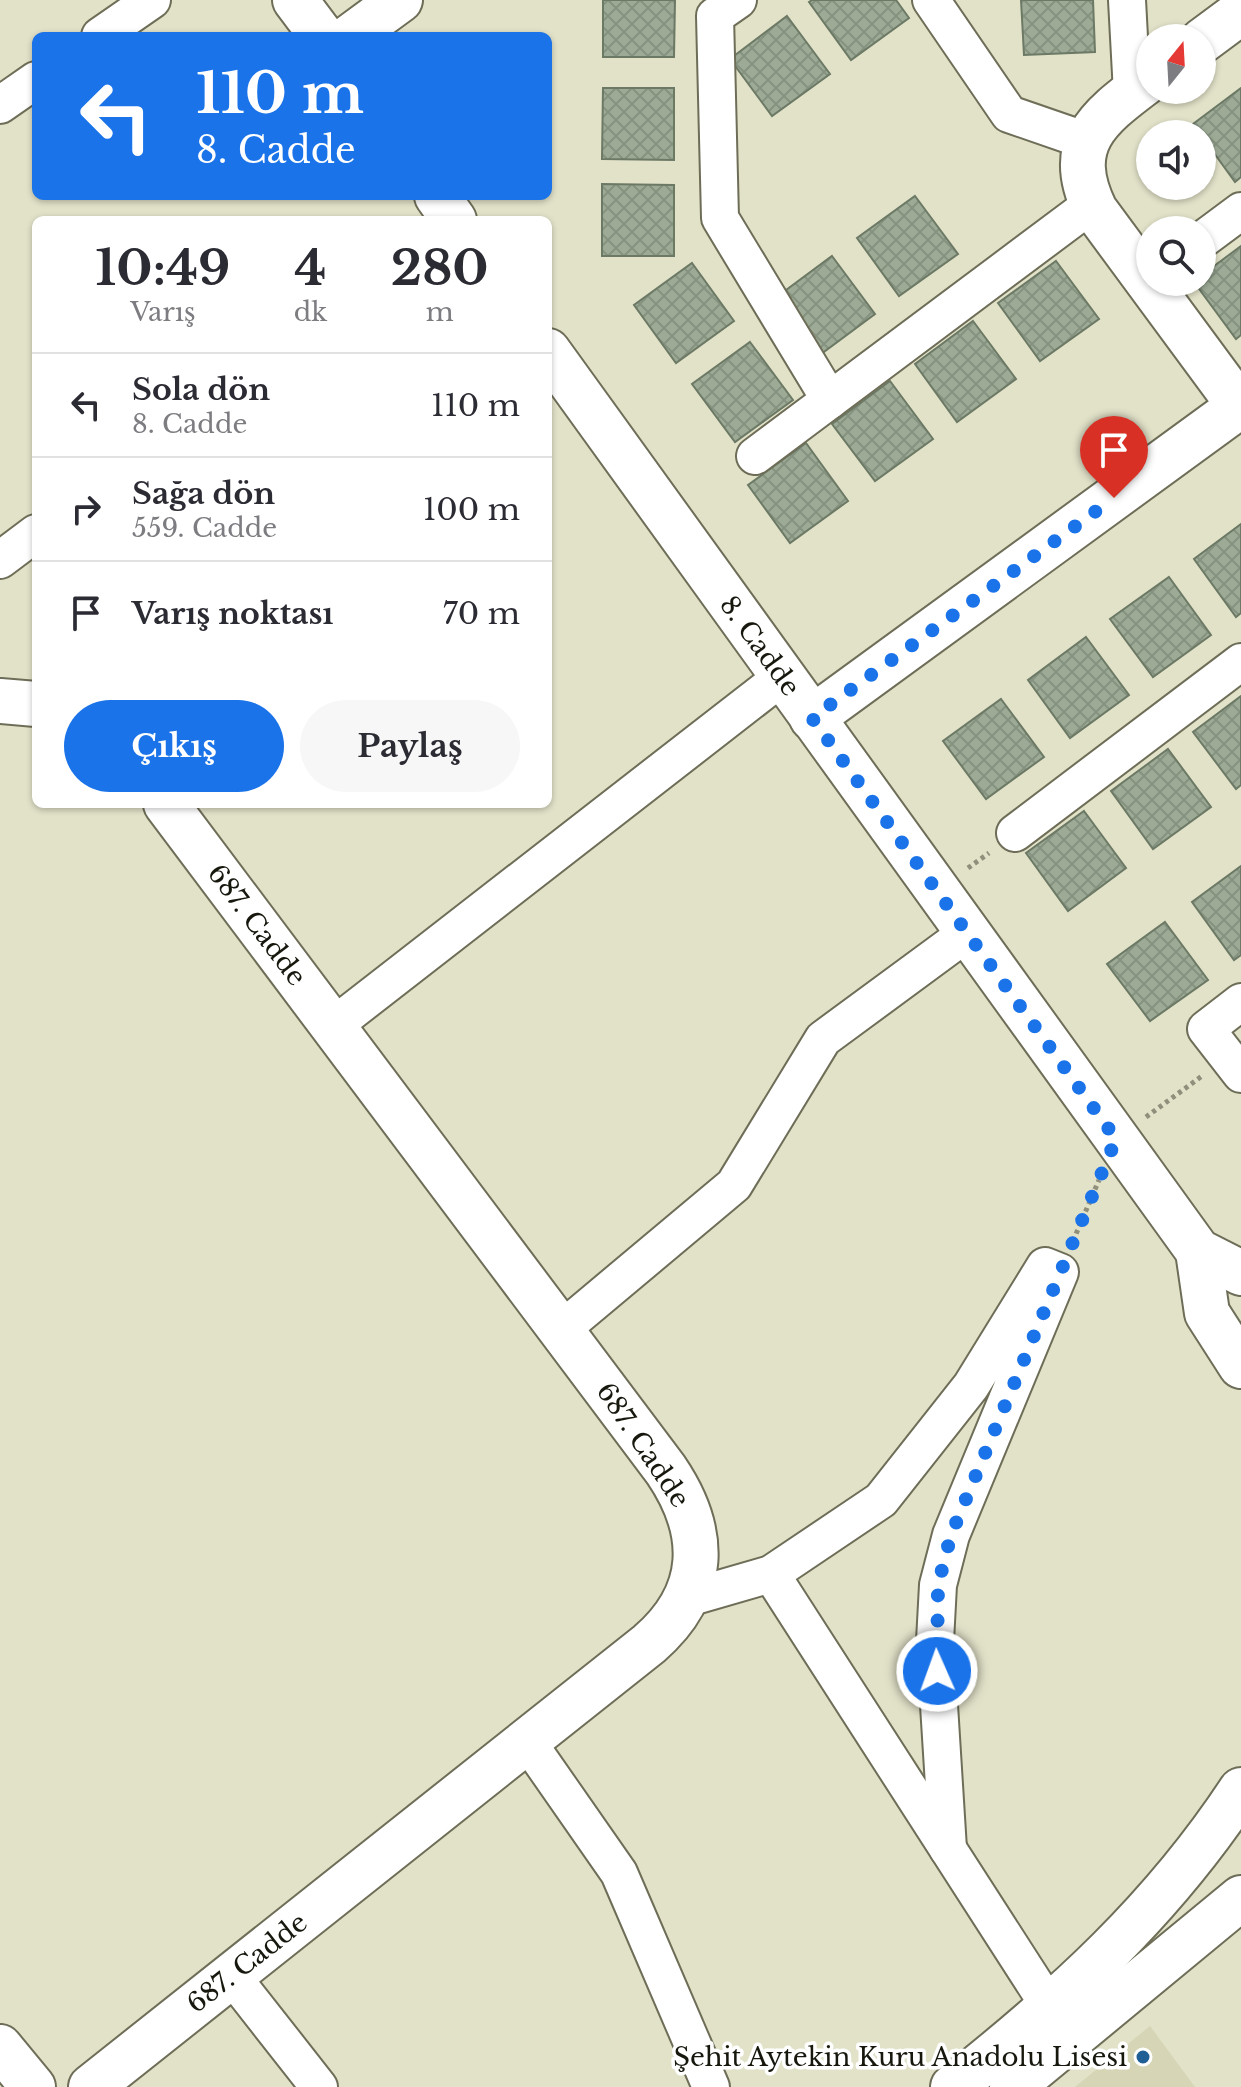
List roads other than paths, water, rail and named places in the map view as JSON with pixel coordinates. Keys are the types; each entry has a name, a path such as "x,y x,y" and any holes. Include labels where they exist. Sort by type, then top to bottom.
{"street":[{"path":"106,32 152,0"},
{"path":"295,0 319,32"},
{"path":"356,32 400,0"},
{"path":"738,0 715,16 720,218 830,400"},
{"path":"931,0 1009,114 1087,141"},
{"path":"1127,0 1136,55"},
{"path":"1216,31 1241,12"},
{"path":"0,105 32,83"},
{"path":"1136,90 1101,116 1087,141 1083,165 1092,204 1136,263"},
{"path":"755,456 1092,204"},
{"path":"1216,230 1241,211"},
{"path":"812,718 1240,406 1160,296"},
{"name":"8. Cadde","path":"552,357 1198,1251 1241,1273"},
{"path":"0,560 32,536"},
{"path":"1015,833 1241,662"},
{"path":"333,1026 782,677"},
{"path":"0,701 32,704"},
{"name":"687. Cadde","path":"91,2087 664,1632 688,1598 696,1550 690,1511 666,1470 169,808"},
{"path":"561,1330 734,1185 823,1039 967,933"},
{"path":"1234,1066 1206,1029 1241,1002"},
{"name":"8. Cadde","path":"1198,1251 1207,1313 1241,1366"},
{"path":"688,1598 771,1574 881,1500 971,1386 1045,1266 1060,1272 951,1535 938,1585 935,1641 948,1849"},
{"path":"771,1574 1051,2009"},
{"path":"527,1741 619,1873 711,2087"},
{"path":"953,2087 1051,2009 1151,1910 1207,1841 1239,1789"},
{"path":"1012,2087 1241,1898"},
{"path":"231,1975 319,2087"},
{"path":"0,2047 33,2087"}],"place":[{"name":"Şehit Aytekin Kuru Anadolu Lisesi","path":"1143,2057"}]}
